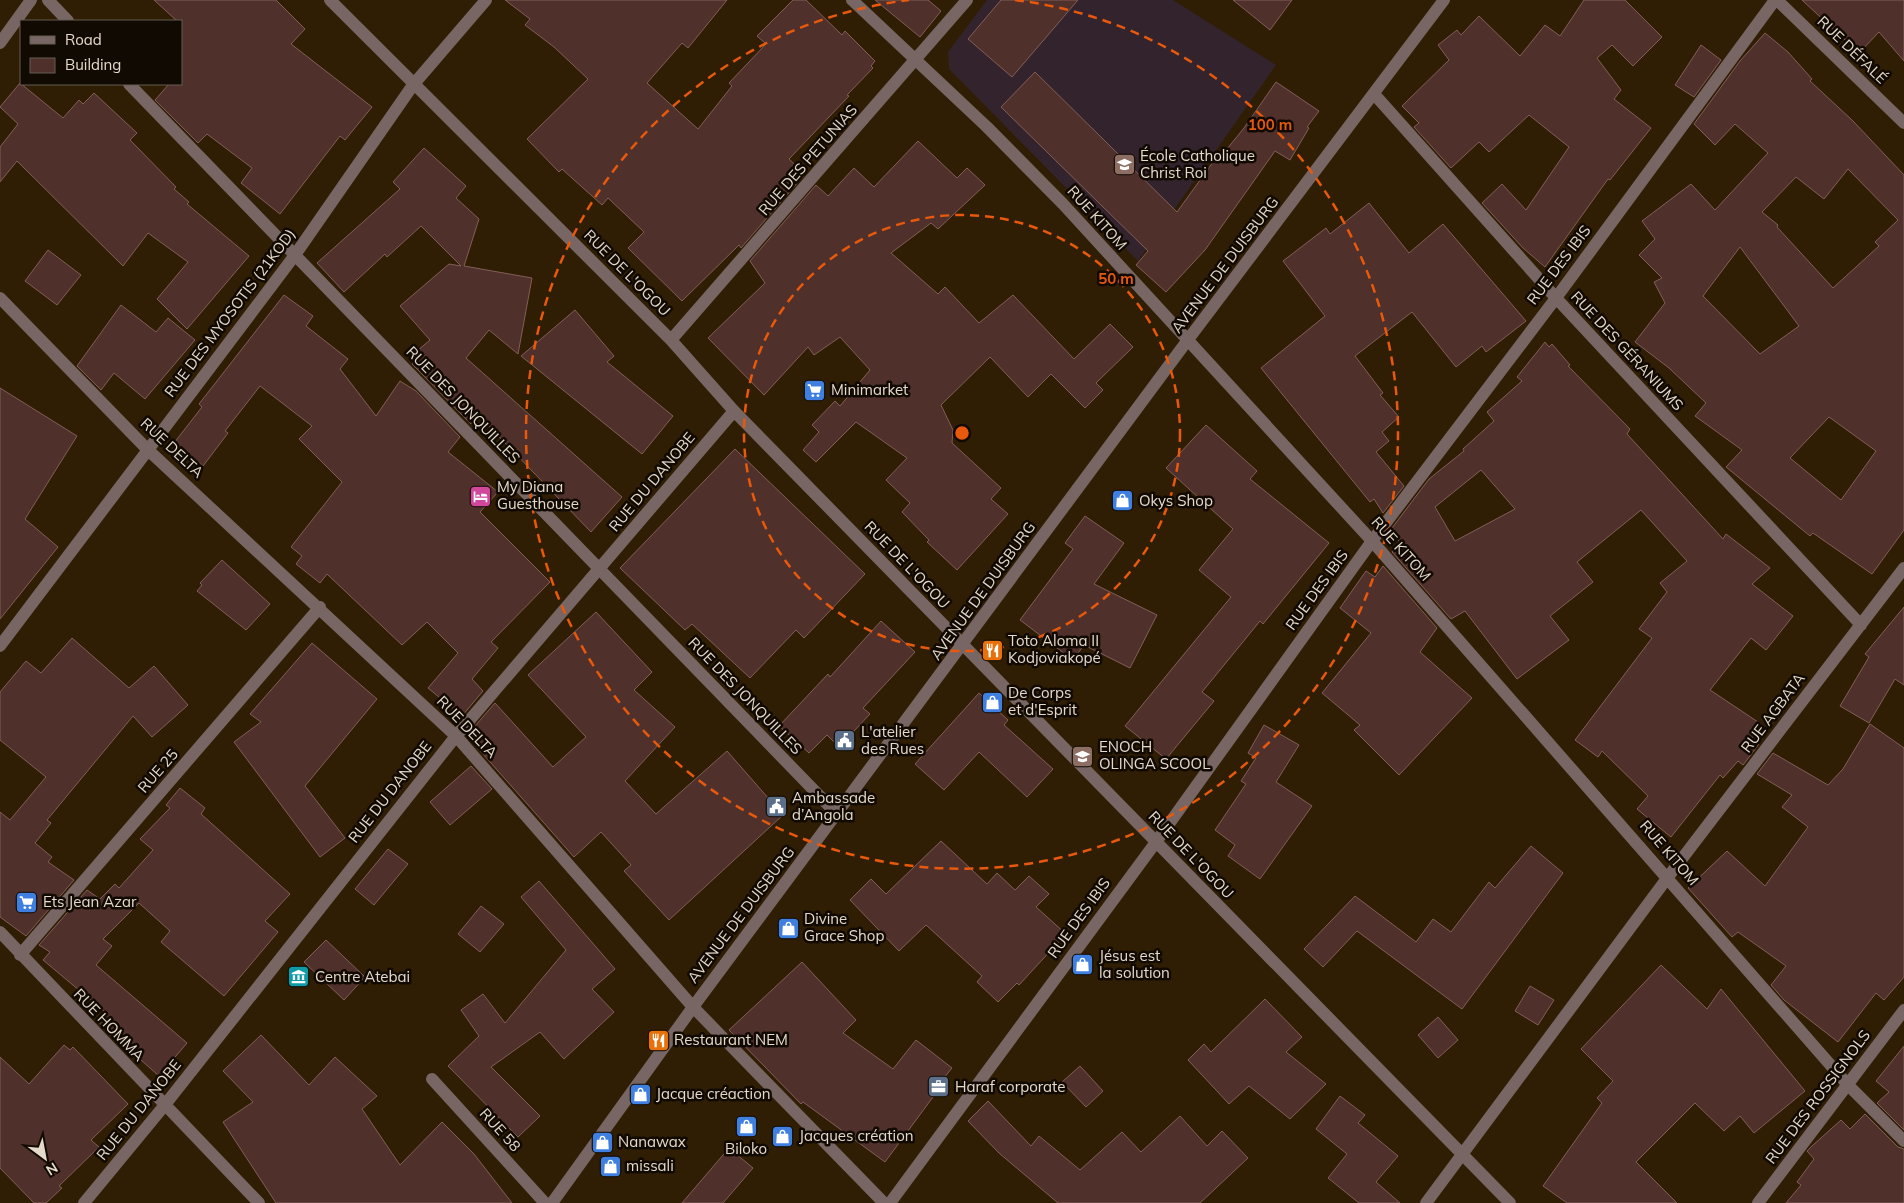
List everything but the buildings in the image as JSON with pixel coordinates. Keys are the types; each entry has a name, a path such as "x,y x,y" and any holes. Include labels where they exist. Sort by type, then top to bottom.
{"street":[{"path":"0,43 31,0"},
{"path":"48,0 67,20"},
{"name":"RUE DE L'OGOU","path":"330,0 413,85 671,340 734,411 1462,1154"},
{"name":"RUE DES MYOSOTIS (21KOD)","path":"0,646 295,255 413,85 486,0"},
{"name":"RUE KITOM","path":"852,0 917,60 1063,204 1372,541 1668,877 1848,1085 1904,1141"},
{"name":"RUE DES PETUNIAS","path":"671,340 968,0"},
{"name":"AVENUE DE DUISBURG","path":"552,1203 693,1007 1187,341 1444,0"},
{"name":"RUE DÉFALÉ","path":"1776,0 1904,123"},
{"name":"RUE DES IBIS","path":"890,1203 1156,842 1372,541 1556,298 1776,0"},
{"name":"RUE DES JONQUILLES","path":"130,85 837,814"},
{"name":"RUE DES GÉRANIUMS","path":"1375,94 1556,298 1861,625"},
{"name":"RUE DELTA","path":"0,298 147,449 456,736 693,1007 884,1203"},
{"name":"RUE DU DANOBE","path":"84,1203 164,1106 456,736 734,411"},
{"name":"RUE AGBATA","path":"1426,1203 1668,877 1904,568"},
{"name":"RUE 25","path":"20,955 320,608"},
{"name":"RUE HOMMA","path":"0,932 164,1106 259,1203"},
{"name":"RUE DES ROSSIGNOLS","path":"1758,1203 1904,1010"},
{"name":"RUE 58","path":"432,1078 545,1203"},
{"path":"1462,1154 1510,1203"}],"shaded area":[{"name":"École Catholique Christ Roi","path":"987,0 1173,0 1276,65 1138,261 949,69 948,52"}],"place":[{"name":"École Catholique Christ Roi","path":"1124,165"},
{"name":"Minimarket","path":"815,390"},
{"name":"My Diana Guesthouse","path":"481,496"},
{"name":"Okys Shop","path":"1123,501"},
{"name":"Toto Aloma II Kodjoviakopé","path":"992,650"},
{"name":"De Corps et d'Esprit","path":"992,702"},
{"name":"L'atelier des Rues","path":"845,741"},
{"name":"ENOCH OLINGA SCOOL","path":"1083,756"},
{"name":"Ambassade d’Angola","path":"776,807"},
{"name":"Ets Jean Azar","path":"27,902"},
{"name":"Divine Grace Shop","path":"788,928"},
{"name":"Jésus est la solution","path":"1083,965"},
{"name":"Centre Atebai","path":"299,977"},
{"name":"Restaurant NEM","path":"658,1040"},
{"name":"Haraf corporate","path":"939,1087"},
{"name":"Jacque créaction","path":"640,1094"},
{"name":"Biloko","path":"746,1126"},
{"name":"Jacques création","path":"783,1136"},
{"name":"Nanawax","path":"602,1142"},
{"name":"missali","path":"610,1166"}]}
